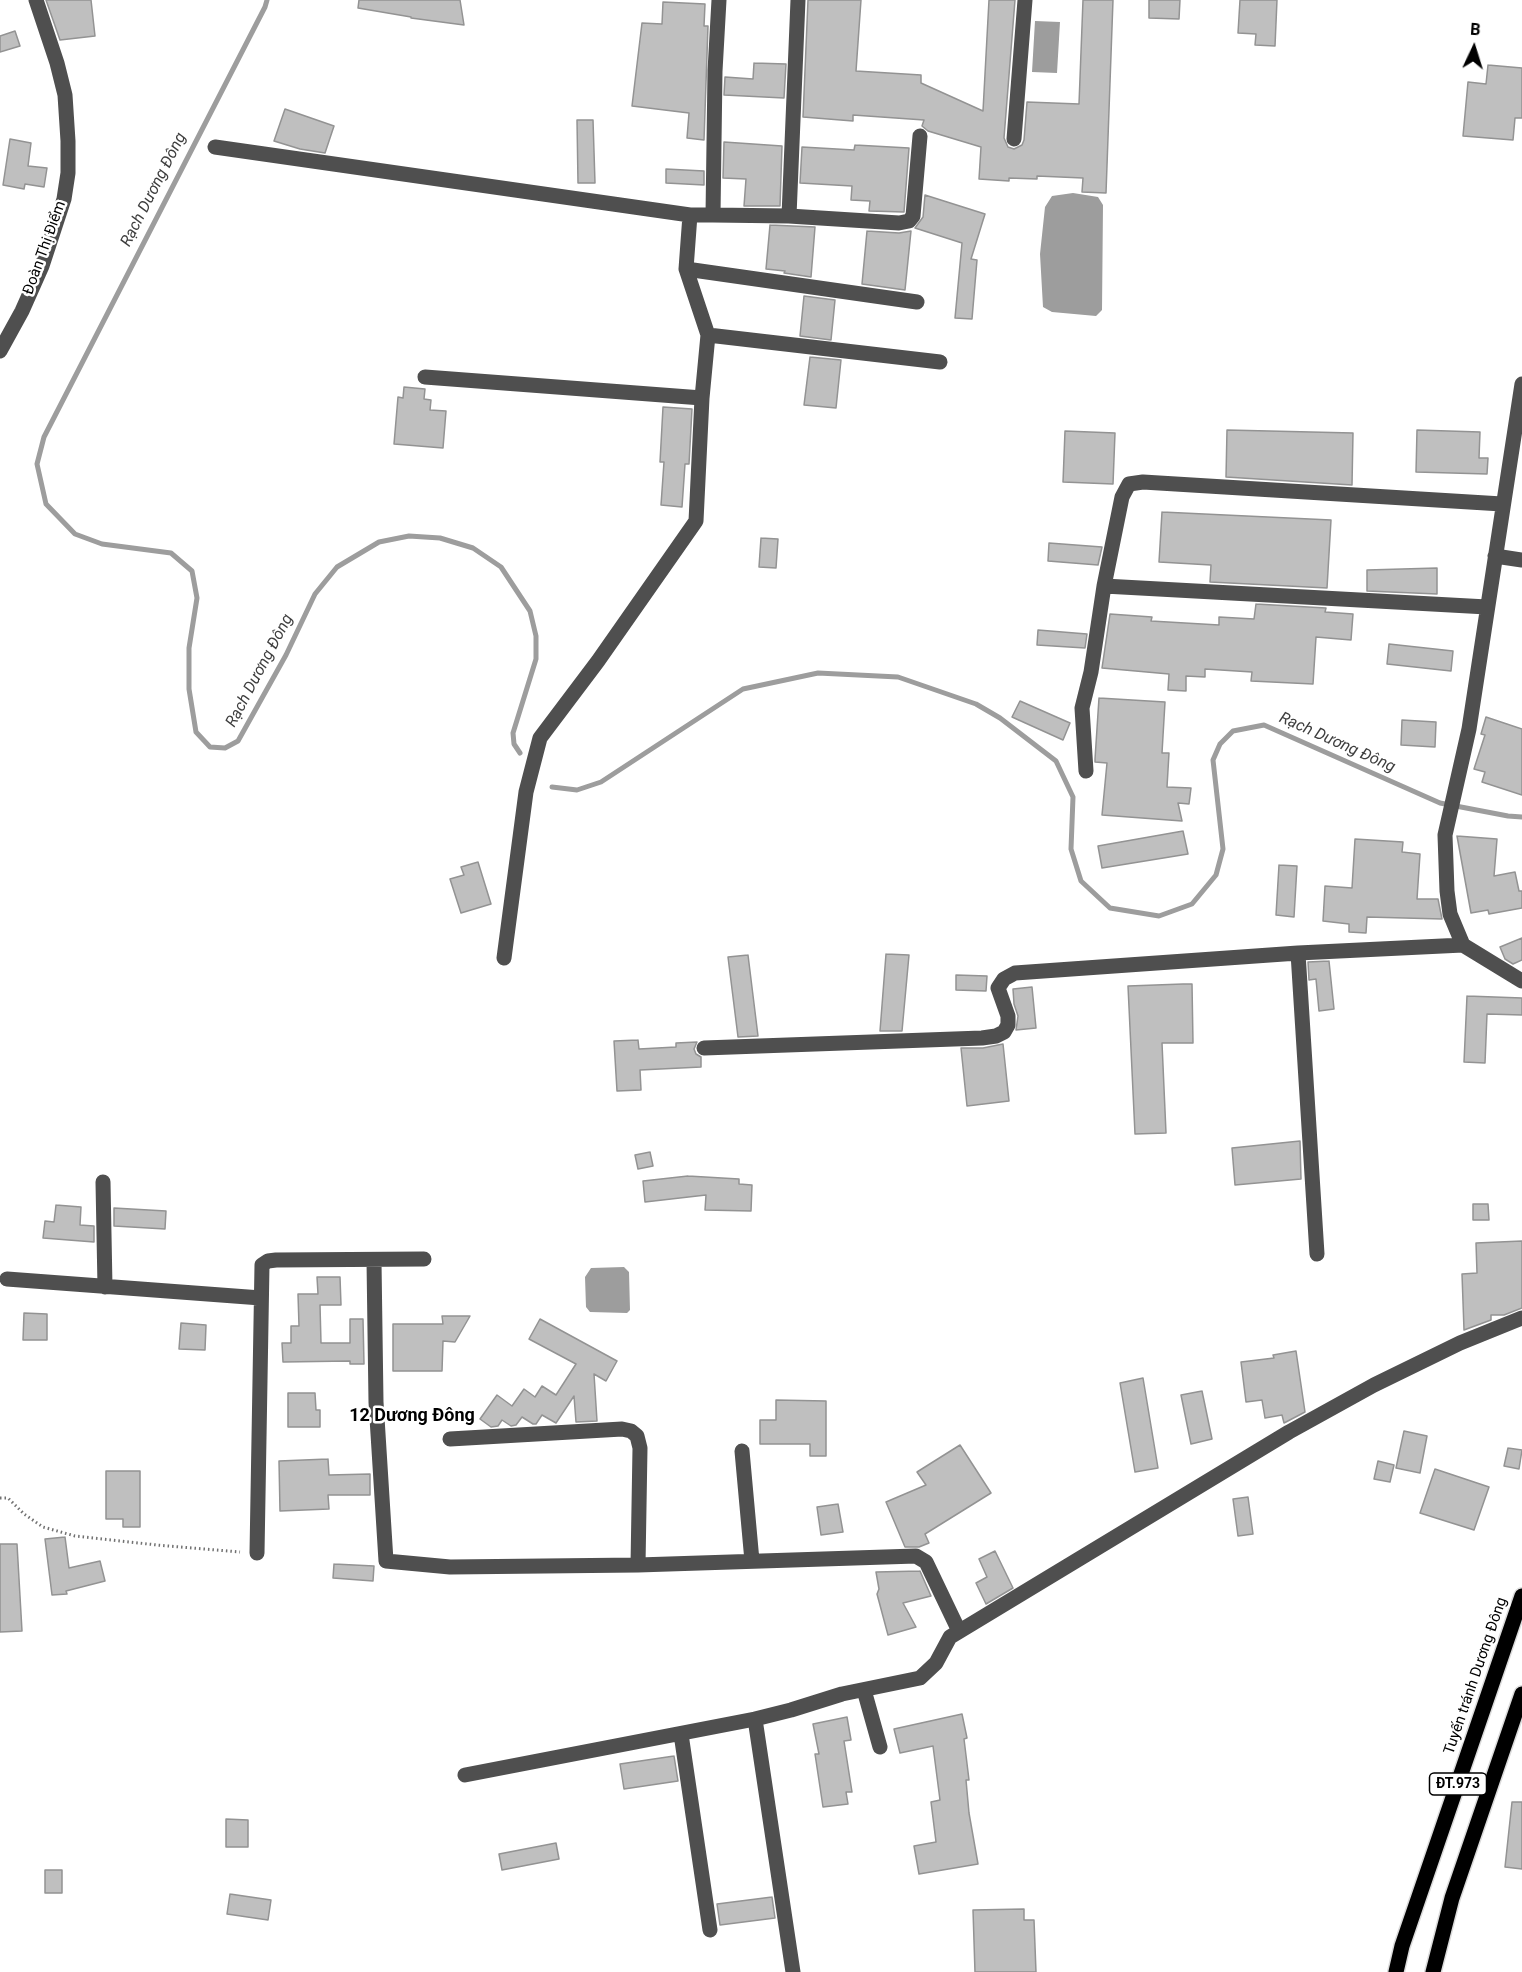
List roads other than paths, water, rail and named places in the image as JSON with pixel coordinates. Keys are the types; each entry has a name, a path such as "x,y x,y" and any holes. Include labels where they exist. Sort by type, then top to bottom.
{"main road":[{"name":"Tuyến tránh Dương Đông","path":"1396,1972 1402,1947 1522,1596"},
{"name":"ĐT.973","path":"1433,1972 1452,1898 1522,1694"}],"street":[{"name":"Đoàn Thị Điểm","path":"0,351 22,311 42,266 64,199 68,173 65,95 36,0"},
{"path":"713,215 715,71 719,0"},
{"path":"789,216 798,0"},
{"path":"1014,139 1025,0"},
{"path":"215,147 690,215 789,216 899,223 909,221 914,216 920,136"},
{"path":"504,958 526,792 540,738 598,661 696,521 702,398 708,335 686,269 690,215"},
{"path":"686,269 917,302"},
{"path":"708,335 940,362"},
{"path":"425,377 702,398"},
{"path":"1462,945 1450,914 1445,835 1469,729 1522,384"},
{"path":"1086,771 1082,708 1091,672 1104,586 1122,497 1129,484 1155,482 1503,504"},
{"path":"1495,556 1522,560"},
{"path":"1104,586 1487,607"},
{"path":"704,1048 996,1036 1004,1032 1008,1025 1008,1016 998,988 1004,979 1016,973 1298,953 1462,945 1522,981"},
{"path":"1298,953 1317,1254"},
{"path":"103,1182 105,1287"},
{"path":"257,1553 262,1265 268,1261 424,1259"},
{"path":"374,1261 376,1402 386,1561 450,1567 638,1565 916,1556 926,1562 959,1631"},
{"path":"7,1279 261,1298"},
{"path":"465,1775 755,1719 842,1694 921,1678 936,1663 950,1637 1278,1438 1374,1384 1460,1343 1522,1318"},
{"path":"450,1439 631,1431 637,1436 640,1448 638,1565"},
{"path":"742,1451 753,1561"},
{"path":"864,1690 880,1747"},
{"path":"755,1719 793,1972"},
{"path":"681,1734 710,1930"}],"waterway":[{"name":"Rạch Dương Đông","path":"267,0 44,437 37,464 46,504 75,534 102,544 171,553 192,571 197,598 189,648 189,689 196,732 210,747 225,748 238,741 286,655 315,594 337,567 379,542 409,536 440,538 473,548 501,567 530,611 536,636 536,659 513,733 514,744 520,753"},
{"name":"Rạch Dương Đông","path":"552,787 577,790 601,782 743,689 818,673 898,677 976,704 1000,718 1056,761 1073,797 1071,849 1081,881 1110,908 1159,916 1192,904 1216,875 1223,849 1213,760 1220,744 1233,731 1264,725 1440,803 1522,817"}],"district":[{"name":"12 Dương Đông","path":"412,1416"}]}
